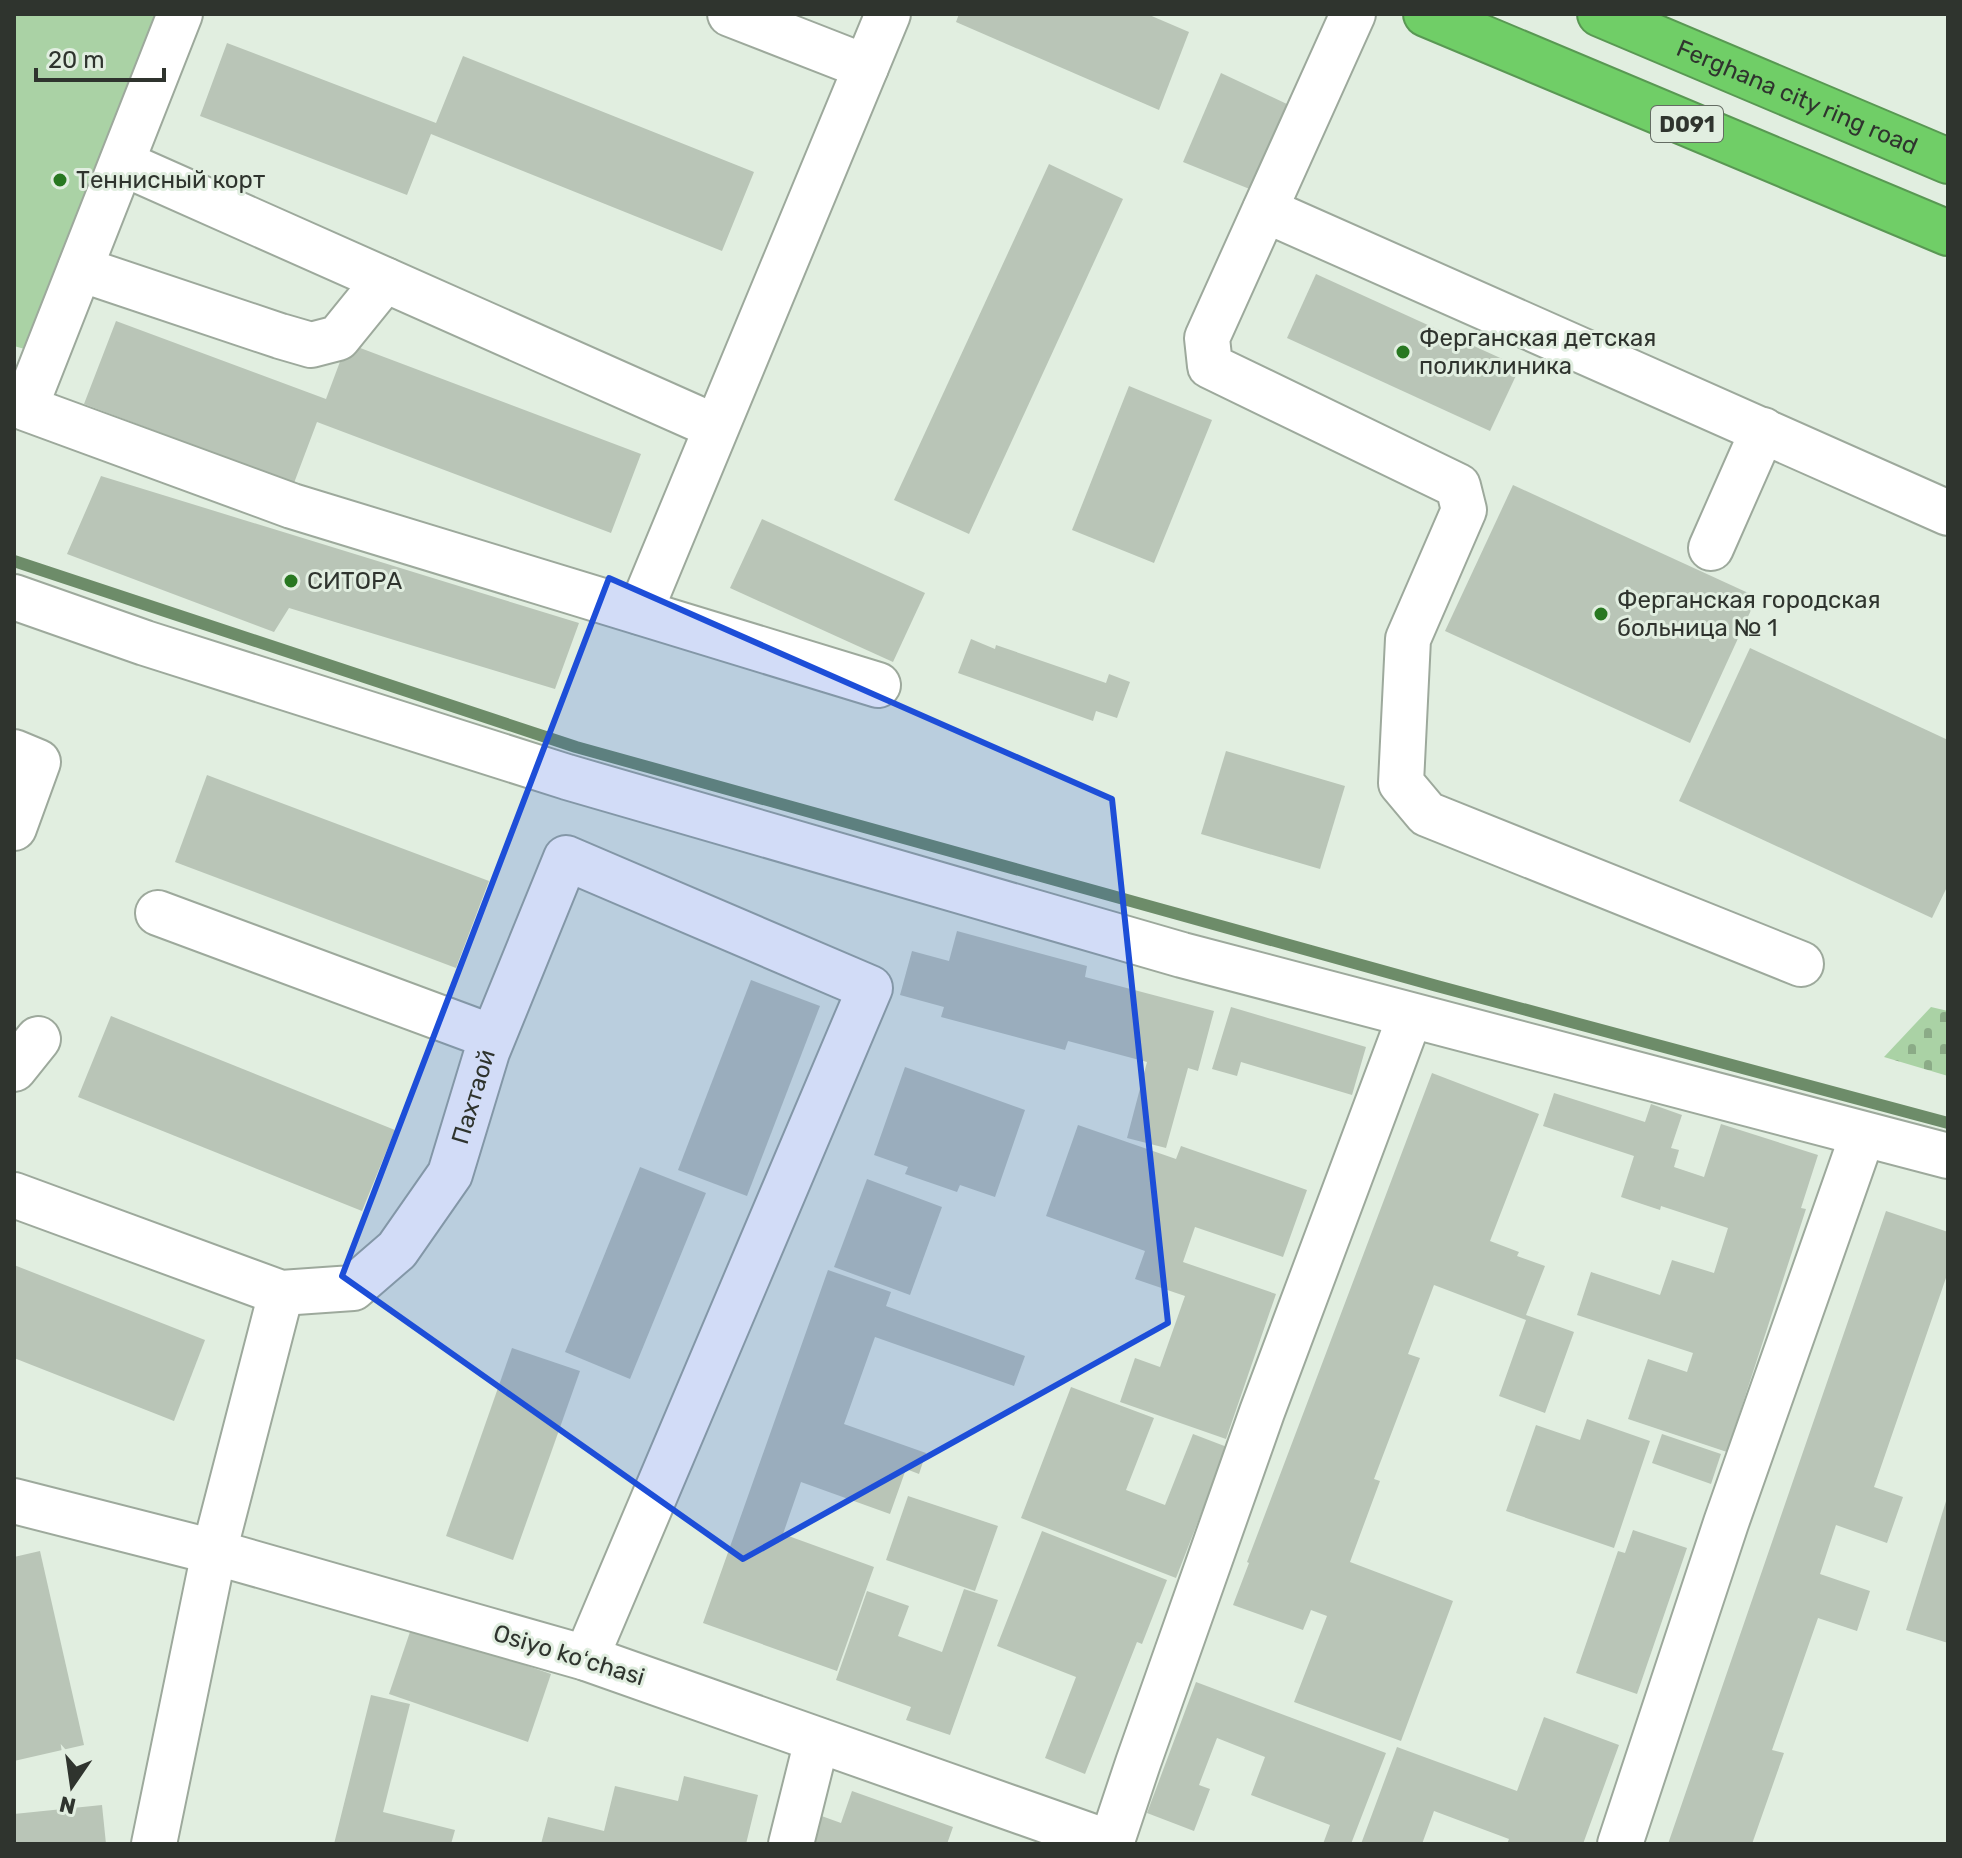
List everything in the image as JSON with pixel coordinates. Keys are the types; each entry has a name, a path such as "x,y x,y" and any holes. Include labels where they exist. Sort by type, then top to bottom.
{"highway":[{"name":"D091","path":"1426,14 1948,233"},
{"name":"Ferghana city ring road","path":"1600,14 1948,161"}],"street":[{"path":"180,14 80,269 20,408 292,506 878,685"},
{"path":"730,14 866,67"},
{"path":"640,612 888,14"},
{"path":"1353,14 1207,338 1210,366 1458,486 1464,510 1408,639 1401,783 1427,814 1801,964"},
{"path":"122,163 716,427"},
{"path":"1265,210 1948,513"},
{"path":"80,269 311,345 338,338 385,280"},
{"path":"1711,548 1763,430"},
{"path":"14,597 145,643 567,777 1152,947 1948,1156"},
{"path":"14,612 120,650 564,791 1177,966 1948,1170"},
{"path":"14,752 38,762 14,828"},
{"name":"Пахтаой","path":"14,1195 281,1293 353,1288 397,1250 450,1174 492,1037 566,858 870,988 586,1658"},
{"path":"158,913 492,1037"},
{"path":"1112,1844 1262,1412 1406,1027"},
{"path":"1620,1844 1726,1523 1858,1148"},
{"path":"154,1844 214,1552 281,1293"},
{"name":"Osiyo koʻchasi","path":"14,1501 214,1552 586,1658 1112,1844"},
{"path":"791,1844 817,1740"}],"highlighted area":[{"path":"609,578 1112,799 1168,1323 743,1559 342,1276"}],"green space":[{"name":"Теннисный корт","path":"14,14 171,14 39,353 14,346"},
{"path":"1931,1007 1948,1011 1948,1076 1884,1057"}],"building":[{"path":"959,14 1147,14 1189,32 1159,110 956,22"},
{"path":"227,43 436,123 463,56 754,172 722,251 431,134 407,195 200,116"},
{"path":"1221,73 1289,105 1252,190 1183,162"},
{"path":"1049,164 1123,199 969,534 894,500"},
{"name":"Ферганская детская поликлиника","path":"1316,274 1520,367 1490,431 1287,338"},
{"path":"116,321 326,399 347,343 641,454 611,533 317,422 294,483 84,404"},
{"path":"1129,386 1212,420 1154,563 1072,530"},
{"name":"СИТОРА","path":"101,476 579,623 555,689 289,608 274,632 67,554"},
{"name":"Ферганская городская больница № 1","path":"1513,485 1757,597 1690,743 1445,631"},
{"path":"762,519 925,593 893,662 730,588"},
{"path":"971,639 1106,683 1109,674 1130,682 1117,718 1096,711 1093,721 958,673"},
{"path":"1750,648 1948,740 1948,885 1932,918 1679,801"},
{"path":"1226,751 1345,786 1320,869 1201,834"},
{"path":"207,775 489,881 456,968 175,862"},
{"path":"957,931 1087,966 1085,977 1214,1011 1198,1071 1188,1068 1166,1148 1127,1138 1147,1062 1068,1041 1065,1050 941,1017 944,1007 900,995 912,951 949,961"},
{"path":"751,980 820,1006 747,1196 678,1170"},
{"path":"1231,1007 1366,1047 1352,1095 1241,1062 1237,1076 1212,1069"},
{"path":"111,1016 395,1130 362,1211 78,1097"},
{"path":"905,1067 1025,1110 995,1197 960,1185 957,1192 905,1174 908,1167 874,1155"},
{"path":"1432,1073 1539,1114 1490,1241 1519,1252 1517,1256 1545,1266 1526,1315 1574,1332 1545,1413 1499,1396 1526,1320 1434,1285 1408,1354 1420,1358 1374,1479 1380,1481 1350,1562 1453,1601 1401,1741 1294,1702 1327,1616 1311,1610 1303,1630 1233,1605"},
{"path":"1554,1093 1645,1122 1651,1104 1682,1115 1671,1148 1679,1150 1674,1167 1704,1177 1721,1124 1818,1155 1801,1208 1806,1209 1727,1452 1628,1419 1648,1359 1687,1372 1693,1353 1577,1315 1591,1272 1660,1295 1672,1260 1714,1273 1728,1228 1661,1206 1660,1210 1621,1197 1634,1156 1543,1126"},
{"path":"1078,1125 1176,1159 1181,1146 1307,1190 1283,1257 1195,1227 1183,1262 1276,1294 1226,1439 1120,1402 1135,1358 1160,1367 1185,1296 1135,1279 1145,1251 1046,1216"},
{"path":"640,1167 706,1193 630,1379 565,1352"},
{"path":"867,1179 942,1207 910,1295 834,1267"},
{"path":"1886,1211 1948,1232 1948,1272 1874,1487 1903,1497 1887,1543 1836,1525 1820,1574 1870,1591 1857,1631 1818,1618 1772,1750 1784,1753 1752,1844 1668,1844"},
{"path":"14,1265 205,1340 174,1421 14,1358"},
{"path":"828,1270 891,1292 886,1306 1025,1356 1014,1386 875,1337 844,1424 926,1453 919,1474 906,1469 890,1514 801,1482 783,1534 874,1567 837,1671 703,1623"},
{"path":"512,1348 580,1371 513,1560 446,1536"},
{"path":"1071,1387 1154,1418 1126,1490 1165,1505 1193,1434 1227,1447 1176,1578 1021,1518"},
{"path":"1587,1419 1650,1441 1614,1548 1506,1511 1536,1425 1580,1440"},
{"path":"1662,1434 1721,1454 1711,1484 1652,1463"},
{"path":"908,1496 998,1526 975,1591 886,1560"},
{"path":"1948,1498 1948,1643 1906,1630"},
{"path":"1633,1530 1687,1548 1637,1694 1576,1673 1618,1551 1625,1553"},
{"path":"1042,1531 1167,1580 1142,1644 1137,1642 1085,1774 1045,1758 1076,1677 997,1646"},
{"path":"40,1551 84,1745 14,1761 14,1557"},
{"path":"964,1589 998,1600 950,1735 906,1720 911,1707 836,1680 867,1591 909,1606 898,1636 942,1652"},
{"path":"412,1626 551,1674 528,1742 389,1694"},
{"path":"1196,1682 1386,1753 1351,1844 1323,1844 1330,1825 1251,1795 1265,1757 1217,1738 1199,1785 1210,1789 1194,1831 1147,1813"},
{"path":"371,1695 410,1704 383,1812 455,1830 451,1844 334,1844"},
{"path":"1544,1717 1619,1745 1583,1844 1507,1844 1509,1839 1434,1811 1422,1844 1361,1844 1397,1747 1517,1791"},
{"path":"684,1776 758,1795 746,1844 541,1844 548,1817 604,1831 615,1786 678,1801"},
{"path":"852,1791 953,1827 947,1844 806,1844 816,1814 841,1823"},
{"path":"102,1805 106,1844 14,1844 14,1814"}],"waterway":[{"path":"14,561 576,747 1437,986 1948,1123"}],"place":[{"name":"Теннисный корт","path":"60,180"},
{"name":"Ферганская детская поликлиника","path":"1403,352"},
{"name":"СИТОРА","path":"291,581"},
{"name":"Ферганская городская больница № 1","path":"1601,614"}]}
